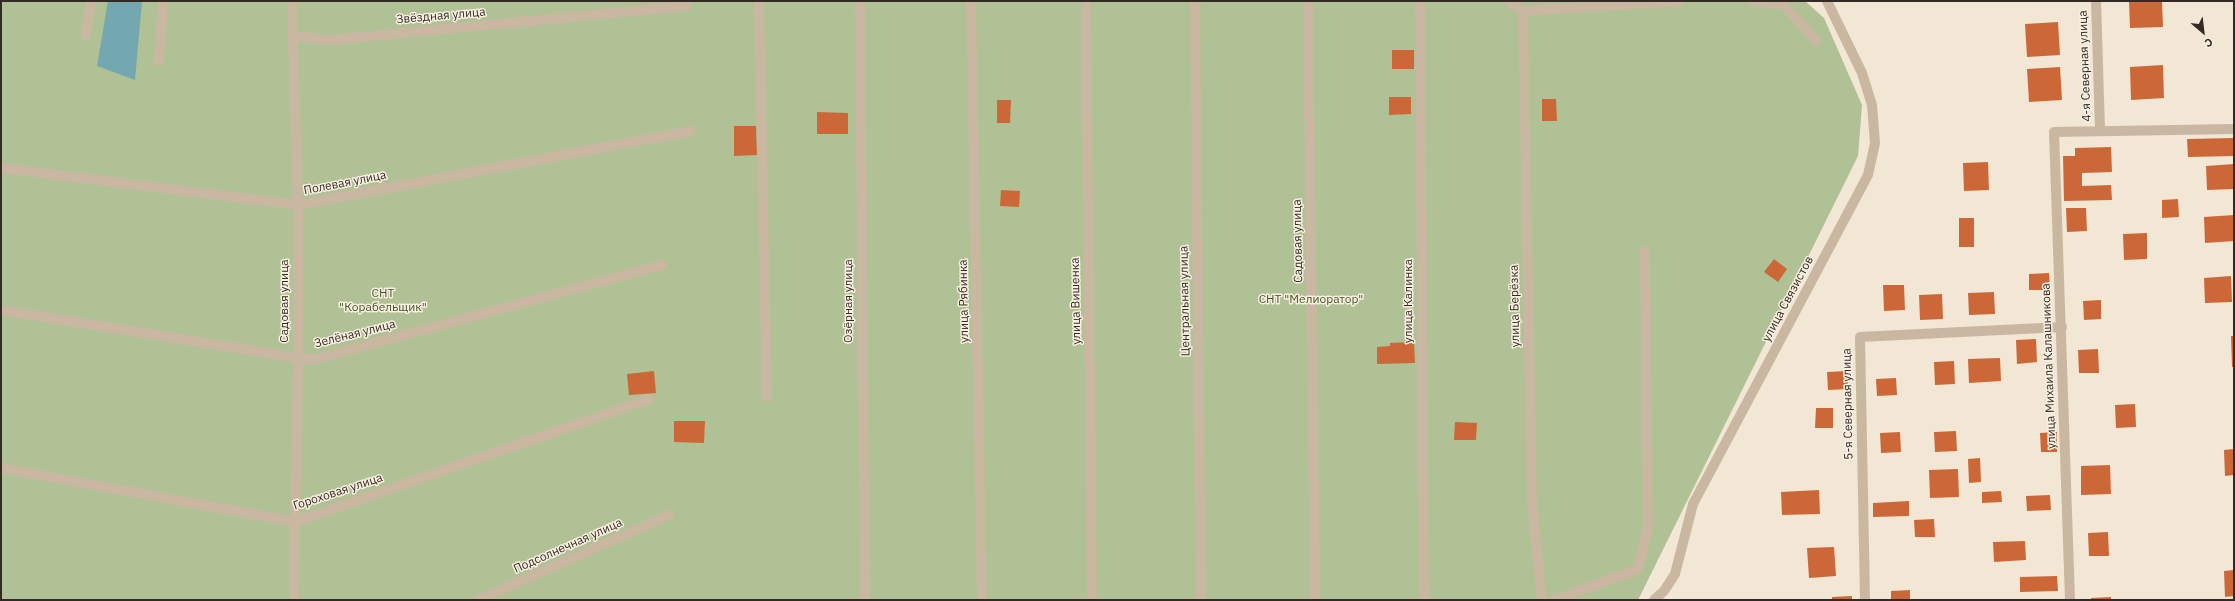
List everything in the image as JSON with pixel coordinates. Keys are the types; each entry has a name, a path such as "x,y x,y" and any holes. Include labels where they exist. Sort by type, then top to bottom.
{"street":[{"path":"86,35 91,1"},
{"path":"159,61 163,1"},
{"name":"Садовая улица","path":"292,1 298,205 298,358 294,522 294,600"},
{"path":"759,1 767,397"},
{"name":"Озёрная улица","path":"860,1 865,600"},
{"name":"улица Рябинка","path":"971,1 982,600"},
{"name":"улица Вишенка","path":"1086,1 1092,600"},
{"name":"Центральная улица","path":"1195,1 1202,600"},
{"name":"Садовая улица","path":"1308,1 1315,600"},
{"name":"улица Калинка","path":"1420,1 1424,600"},
{"path":"1508,1 1522,11 1682,1"},
{"path":"1753,1 1784,4 1816,41"},
{"name":"улица Связистов","path":"1654,600 1664,591 1675,574 1693,504 1868,175 1875,143 1872,105 1862,73 1827,1"},
{"name":"4-я Северная улица","path":"2096,1 2100,130"},
{"name":"Звёздная улица","path":"292,36 330,40 687,6"},
{"name":"улица Берёзка","path":"1522,11 1532,502 1542,600"},
{"path":"2100,130 2234,129"},
{"name":"улица Михаила Калашникова","path":"2070,600 2062,327 2054,132 2100,130"},
{"name":"Полевая улица","path":"1,168 298,205 691,131"},
{"path":"1554,600 1638,569 1648,528 1645,251"},
{"name":"Зелёная улица","path":"1,310 298,358 316,359 662,266"},
{"name":"5-я Северная улица","path":"1865,600 1860,337 2062,327"},
{"name":"Гороховая улица","path":"1,468 294,522 649,399"},
{"name":"Подсолнечная улица","path":"478,600 669,515"}],"green space":[{"path":"1,1 1805,1 1824,18 1862,105 1858,156 1638,600 1,600"}],"water":[{"path":"108,1 142,1 135,80 97,66"}],"building":[{"path":"2129,1 2162,1 2163,27 2130,28"},
{"path":"2058,22 2060,55 2027,57 2025,24"},
{"path":"1392,50 1414,50 1414,69 1392,69"},
{"path":"2163,65 2164,98 2131,100 2130,67"},
{"path":"2060,67 2062,100 2029,102 2027,69"},
{"path":"1389,97 1411,97 1411,114 1389,115"},
{"path":"1542,99 1556,99 1557,121 1542,121"},
{"path":"997,100 1011,100 1010,123 997,123"},
{"path":"817,112 848,113 848,134 817,134"},
{"path":"734,126 756,126 757,155 734,156"},
{"path":"2234,138 2234,156 2188,157 2187,139"},
{"path":"2111,147 2112,172 2082,173 2082,186 2111,185 2112,200 2064,201 2063,156 2075,156 2075,148"},
{"path":"1988,162 1989,190 1964,191 1963,163"},
{"path":"2234,164 2234,189 2207,190 2206,166"},
{"path":"1001,190 1020,191 1019,207 1000,206"},
{"path":"2178,199 2179,217 2162,218 2162,200"},
{"path":"2066,208 2086,208 2087,231 2067,232"},
{"path":"2234,215 2234,241 2205,243 2204,217"},
{"path":"1959,218 1974,218 1974,247 1959,247"},
{"path":"2147,233 2147,259 2124,260 2123,234"},
{"path":"1774,259 1787,269 1778,282 1764,272"},
{"path":"2049,273 2050,290 2029,290 2029,274"},
{"path":"2231,276 2232,302 2205,303 2204,278"},
{"path":"1883,285 1904,285 1905,310 1884,311"},
{"path":"1994,292 1995,314 1969,315 1968,293"},
{"path":"1942,294 1943,319 1920,320 1919,295"},
{"path":"2101,300 2101,319 2084,320 2083,301"},
{"path":"2231,336 2234,336 2234,367 2232,367"},
{"path":"2036,339 2037,362 2017,364 2016,340"},
{"path":"1414,342 1415,363 1377,364 1377,347 1390,346 1390,343"},
{"path":"2098,349 2099,373 2079,373 2078,350"},
{"path":"2000,358 2001,381 1969,383 1968,359"},
{"path":"1954,361 1955,384 1935,385 1934,362"},
{"path":"654,371 656,393 629,395 627,374"},
{"path":"1847,371 1848,389 1828,390 1827,372"},
{"path":"1896,378 1897,395 1877,396 1876,379"},
{"path":"2135,404 2136,427 2116,428 2115,405"},
{"path":"1816,408 1833,408 1833,428 1815,428"},
{"path":"674,421 705,421 704,443 674,442"},
{"path":"1455,422 1477,423 1476,440 1454,440"},
{"path":"1956,431 1957,451 1935,452 1934,432"},
{"path":"1900,432 1901,452 1881,453 1880,433"},
{"path":"2057,432 2057,452 2041,452 2040,433"},
{"path":"2234,449 2234,475 2225,476 2224,450"},
{"path":"1980,458 1981,482 1969,483 1968,459"},
{"path":"2110,465 2111,494 2081,495 2081,466"},
{"path":"1958,469 1959,497 1930,498 1929,470"},
{"path":"1819,490 1820,514 1782,515 1781,492"},
{"path":"2001,491 2002,502 1982,503 1982,492"},
{"path":"2050,495 2051,510 2027,511 2026,496"},
{"path":"1909,501 1909,516 1873,517 1873,503"},
{"path":"1934,519 1935,537 1915,537 1914,520"},
{"path":"2108,532 2109,556 2089,556 2088,533"},
{"path":"2025,541 2026,560 1994,562 1993,542"},
{"path":"1834,547 1836,576 1809,578 1807,548"},
{"path":"2234,570 2234,596 2225,597 2224,571"},
{"path":"2057,576 2058,591 2020,592 2020,577"},
{"path":"1910,590 1910,600 1891,600 1891,591"},
{"path":"1852,596 1852,600 1832,600 1832,597"},
{"path":"2111,597 2111,600 2091,600 2091,598"}],"park label":[{"name":"СНТ \"Мелиоратор\"","path":"1311,300"},
{"name":"СНТ \"Корабельщик\"","path":"383,301"}]}
